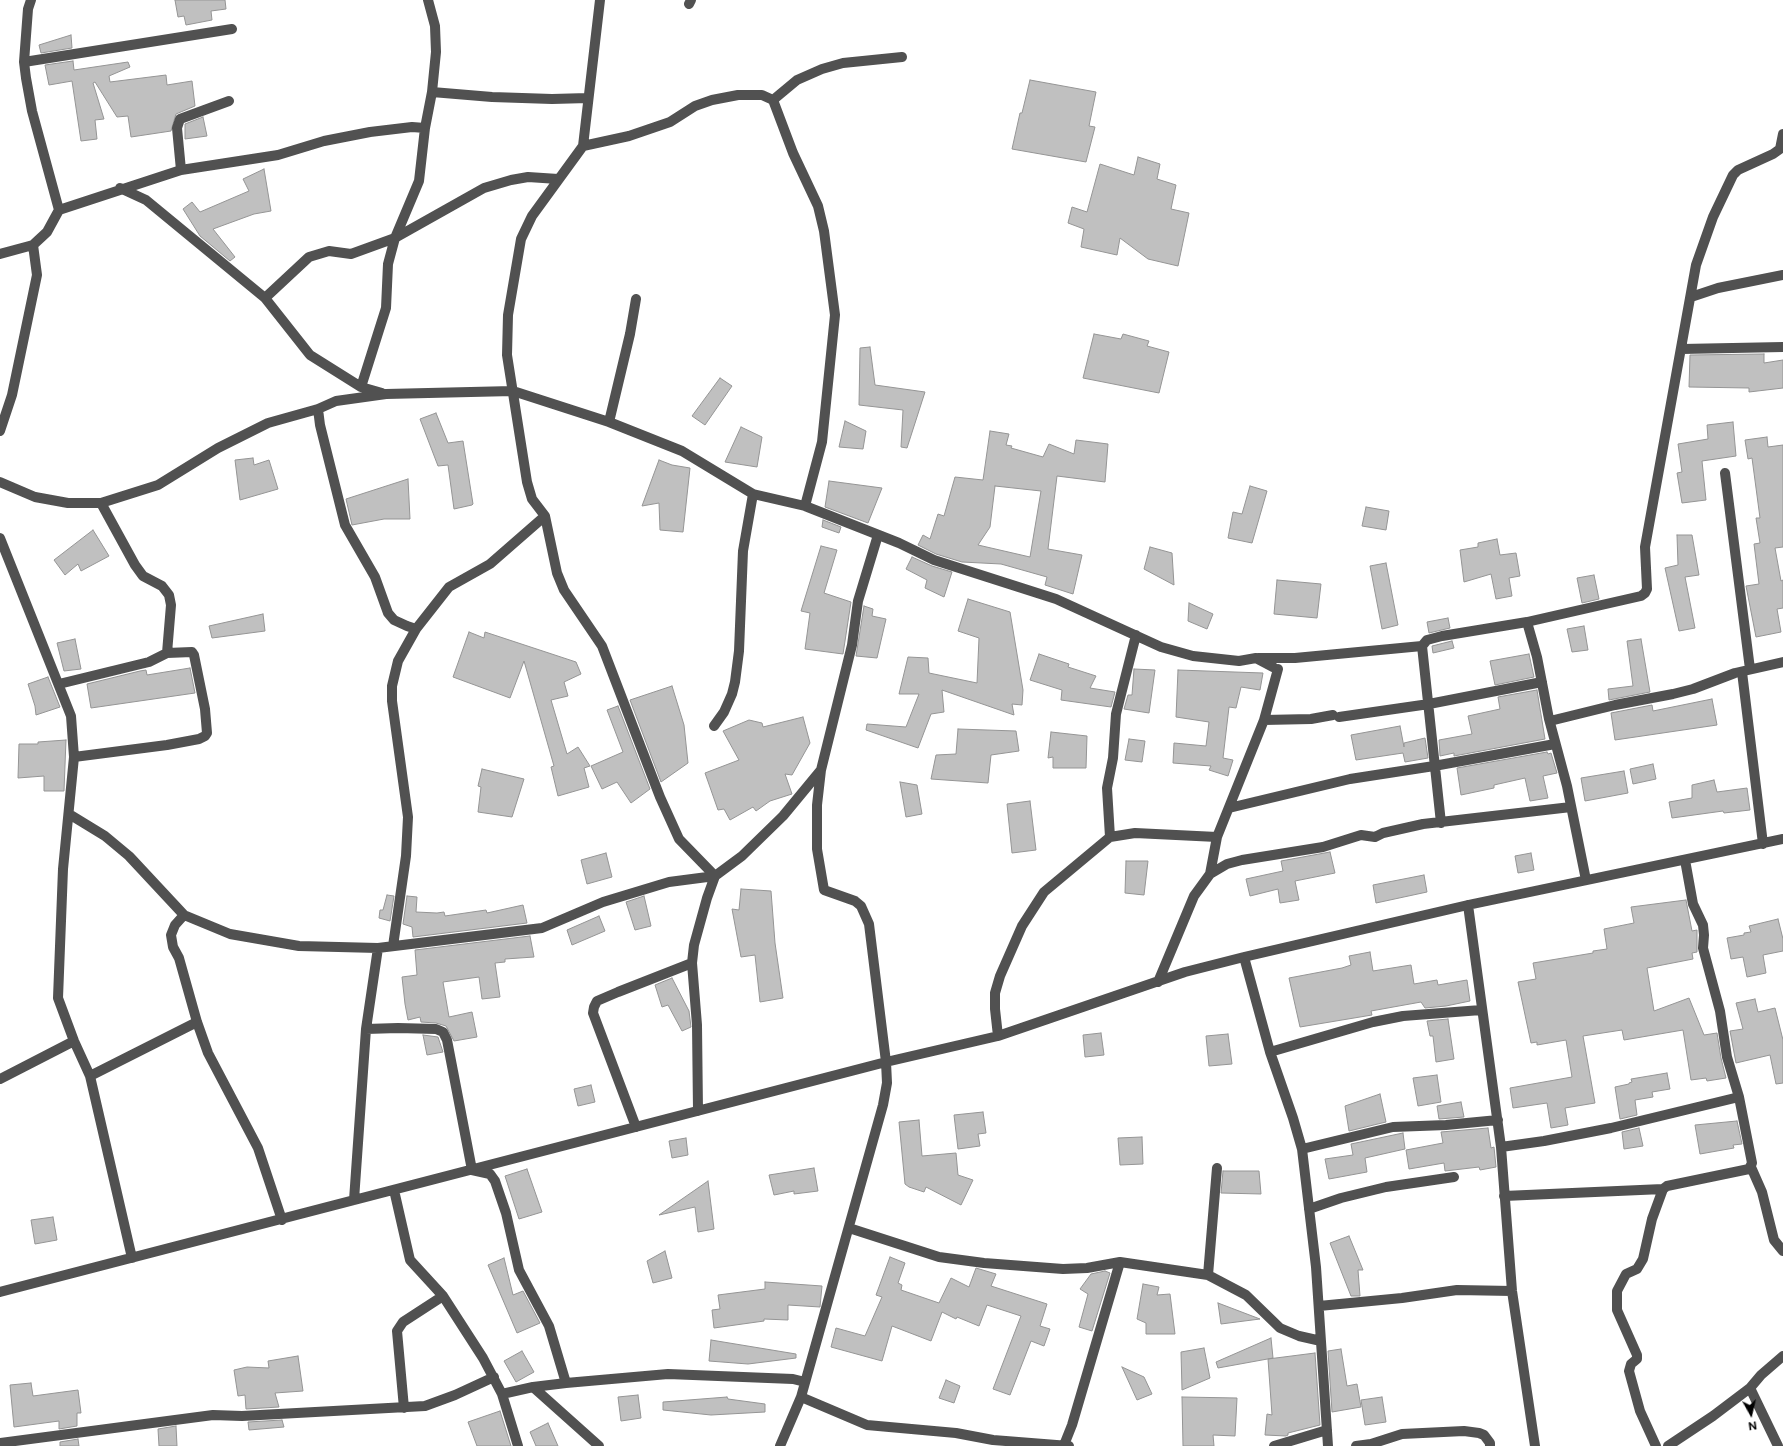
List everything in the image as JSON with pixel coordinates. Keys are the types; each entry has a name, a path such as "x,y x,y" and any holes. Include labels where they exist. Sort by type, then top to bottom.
{"street":[{"path":"31,0 28,9 24,62 32,111 59,210"},
{"path":"361,387 386,308 388,264 395,238 419,181 425,128 432,92 436,52 435,26 428,0"},
{"path":"600,0 583,146 558,178 532,216 521,239 508,315 507,355 527,482 532,499 545,516 557,573 564,590 602,646 660,797 679,839 715,876"},
{"path":"24,62 232,29"},
{"path":"773,100 797,80 822,69 844,63 902,57"},
{"path":"432,92 492,97 552,99 588,98"},
{"path":"583,146 629,136 670,122 695,106 712,100 738,95 762,95 773,100 792,153 818,206 824,231 835,315 822,442 805,506"},
{"path":"181,170 176,128 180,119 228,100"},
{"path":"0,254 33,245 47,232 59,210 120,188 181,170 278,154 324,141 370,132 412,127 425,128"},
{"path":"0,482 35,497 68,503 101,502 158,485 218,448 268,423 318,409 336,401 386,394 513,390 609,422 682,451 753,494 805,506 899,543 934,560 1056,599 1161,646 1193,656 1239,661 1256,658 1295,658 1422,646 1428,640 1442,636 1527,622 1645,594 1647,589 1644,547 1692,297 1696,265 1712,217 1733,175 1738,170 1773,154 1780,149 1783,134"},
{"path":"265,298 309,258 329,251 351,254 395,238 484,188 511,180 528,177 558,178"},
{"path":"120,188 146,200 265,298 310,355 361,387 386,394"},
{"path":"0,431 12,396 37,275 33,245"},
{"path":"1692,297 1718,288 1783,275"},
{"path":"609,422 630,334 636,299"},
{"path":"1682,348 1783,347"},
{"path":"318,409 323,439 345,525 375,577 388,614 394,620 416,629"},
{"path":"1725,473 1763,844"},
{"path":"714,726 724,712 732,694 735,682 739,651 742,550 753,494"},
{"path":"101,502 144,576 162,586 169,595 172,605 167,653"},
{"path":"393,946 406,856 408,817 392,701 392,686 398,661 416,629 449,587 490,564 545,516"},
{"path":"780,1446 801,1397 883,1105 887,1083 886,1062 868,924 861,906 855,901 824,890 817,849 818,805 821,770 852,645 858,601 878,535"},
{"path":"0,538 71,716 74,757 64,869 58,992 60,1004 74,1041 90,1076 132,1258"},
{"path":"1527,622 1571,807 1586,880"},
{"path":"1110,837 1107,788 1113,758 1116,714 1136,635"},
{"path":"1422,646 1441,823"},
{"path":"59,684 149,662 167,653 192,652 194,655 205,709 207,733 205,736 199,739 167,745 74,757"},
{"path":"1210,874 1217,837 1264,720 1275,668 1256,658"},
{"path":"1550,721 1615,705 1673,694 1746,670 1783,662"},
{"path":"1264,720 1311,719 1429,704 1542,682"},
{"path":"1229,808 1350,779 1434,766 1555,744"},
{"path":"69,814 105,836 129,856 184,915 230,934 299,946 378,948 542,928 603,902 669,882 715,876 742,856 783,816 821,770"},
{"path":"1158,982 1194,896 1210,874 1227,864 1242,860 1324,847 1361,835 1375,837 1383,833 1415,826 1571,807"},
{"path":"998,1036 995,993 1000,976 1022,926 1044,892 1110,837 1135,833 1217,837"},
{"path":"0,1292 886,1062 998,1036 1186,972 1244,957 1468,905 1783,839"},
{"path":"1685,860 1693,904 1703,925 1703,948 1720,1011 1727,1057 1739,1097 1752,1163 1751,1167 1762,1192 1774,1240 1783,1251"},
{"path":"698,1111 698,1025 692,963 694,945 707,898 715,876"},
{"path":"1468,905 1481,1010 1498,1120 1512,1291 1535,1446"},
{"path":"184,915 175,925 170,935 180,958 197,1022 208,1053 258,1148 282,1220"},
{"path":"354,1200 366,1029 378,948"},
{"path":"1244,957 1270,1052 1302,1149 1318,1306 1328,1446"},
{"path":"636,1127 593,1013 594,1007 597,1002 618,992 692,963"},
{"path":"1270,1052 1373,1022 1403,1016 1481,1010"},
{"path":"90,1076 197,1022"},
{"path":"366,1029 436,1029 443,1032 447,1040 472,1170"},
{"path":"0,1079 74,1041"},
{"path":"1501,1147 1544,1141 1612,1128 1739,1097"},
{"path":"1302,1149 1393,1127 1446,1125 1498,1120"},
{"path":"1504,1196 1663,1189 1667,1186 1749,1169 1751,1167"},
{"path":"1208,1275 1217,1168"},
{"path":"472,1170 490,1174 495,1181 506,1213 519,1270 548,1326 566,1383"},
{"path":"1309,1209 1341,1198 1386,1187 1454,1177"},
{"path":"1656,1446 1636,1401 1629,1371 1631,1364 1637,1359 1637,1355 1617,1310 1617,1291 1626,1274 1637,1269 1643,1259 1652,1219 1663,1189"},
{"path":"394,1190 410,1260 443,1296 494,1377 502,1394 518,1446"},
{"path":"849,1228 939,1257 984,1263 1063,1269 1087,1268 1120,1262 1208,1275 1246,1295 1280,1328 1299,1336 1321,1341"},
{"path":"801,1397 867,1425 967,1435 993,1440 1066,1446 1120,1262"},
{"path":"1318,1306 1402,1298 1457,1290 1512,1291"},
{"path":"404,1408 397,1331 403,1322 443,1296"},
{"path":"1668,1446 1713,1416 1750,1388 1783,1356"},
{"path":"502,1394 533,1386 668,1374 793,1379 805,1382"},
{"path":"0,1444 213,1415 242,1416 425,1406 455,1396 494,1377"},
{"path":"533,1386 599,1446"},
{"path":"1750,1388 1778,1446"},
{"path":"1274,1446 1327,1430"},
{"path":"1356,1446 1371,1444 1402,1434 1464,1431 1479,1433 1490,1443 1490,1446"},
{"path":"966,1446 967,1435"}],"building":[{"path":"175,0 225,0 226,9 211,11 212,20 186,25 184,16 178,17"},
{"path":"71,35 72,48 41,53 39,45"},
{"path":"73,61 74,70 128,62 130,67 109,76 110,82 166,75 167,85 192,81 195,106 176,114 171,131 131,137 128,116 117,117 95,82 93,83 104,119 95,120 97,139 81,141 72,81 49,85 45,65"},
{"path":"1030,80 1096,92 1089,126 1095,127 1086,162 1012,149 1020,113 1022,113"},
{"path":"203,117 207,136 185,139 185,124"},
{"path":"1138,157 1160,164 1157,179 1176,185 1171,209 1189,213 1178,266 1148,259 1120,238 1117,255 1081,247 1084,229 1068,223 1072,207 1087,212 1100,164 1134,175"},
{"path":"264,169 271,211 254,214 213,229 235,257 230,261 200,236 183,209 192,202 200,212 249,191 243,179"},
{"path":"1094,334 1121,339 1123,334 1149,341 1147,346 1169,352 1159,393 1083,378"},
{"path":"870,347 875,385 925,392 907,448 901,447 903,410 859,405 860,348"},
{"path":"1764,354 1764,363 1783,360 1783,388 1749,392 1749,388 1689,387 1690,355"},
{"path":"720,378 732,386 705,425 692,416"},
{"path":"436,413 448,443 463,441 472,505 454,509 448,465 438,466 420,419"},
{"path":"845,421 866,431 863,449 839,447"},
{"path":"1733,422 1736,456 1702,461 1706,500 1682,503 1677,473 1682,472 1678,444 1708,439 1707,425"},
{"path":"741,427 762,437 757,467 725,462"},
{"path":"990,431 1009,434 1006,445 1012,446 1011,448 1043,457 1049,444 1074,454 1076,440 1108,444 1105,482 1057,476 1048,549 1082,555 1073,594 1045,585 1047,577 1001,564 962,562 936,554 918,545 923,535 930,539 938,514 944,516 955,477 983,480","holes":["995,486 1041,491 1030,557 978,545 990,527"]},
{"path":"1767,437 1768,447 1783,445 1783,547 1775,548 1781,581 1783,580 1783,608 1777,609 1781,632 1756,637 1746,586 1759,584 1754,544 1760,543 1756,518 1760,518 1752,458 1748,459 1745,440"},
{"path":"253,458 254,465 269,460 278,489 240,500 235,460"},
{"path":"659,460 672,465 690,468 683,532 660,530 659,503 642,506"},
{"path":"408,479 410,519 384,519 352,525 346,499"},
{"path":"829,481 882,488 868,523 825,507"},
{"path":"1250,486 1267,491 1252,543 1228,538 1233,512 1242,514"},
{"path":"1366,507 1389,511 1386,530 1362,526"},
{"path":"823,520 841,527 839,533 822,527"},
{"path":"93,530 109,556 81,571 78,564 65,575 54,560"},
{"path":"1677,535 1692,535 1699,575 1685,577 1695,628 1679,631 1665,568 1678,565"},
{"path":"1497,539 1500,555 1516,553 1520,576 1509,578 1512,596 1496,599 1491,574 1464,582 1460,550 1478,547 1478,543"},
{"path":"821,546 837,550 824,593 851,602 843,654 805,649 810,613 801,611"},
{"path":"1150,547 1172,553 1174,585 1144,569"},
{"path":"912,557 932,566 952,572 944,597 925,588 927,580 906,569"},
{"path":"1386,563 1398,625 1382,629 1370,566"},
{"path":"1594,575 1599,599 1582,603 1577,578"},
{"path":"1277,580 1321,584 1317,618 1274,614"},
{"path":"968,599 1010,612 1023,690 1022,705 1012,704 1014,715 942,690 944,712 931,714 918,748 866,730 867,724 906,727 919,694 899,694 908,657 928,658 929,673 977,683 979,638 958,631"},
{"path":"1189,603 1213,614 1207,629 1188,621"},
{"path":"864,606 873,609 872,616 886,619 877,658 856,656"},
{"path":"263,614 265,631 212,638 209,626"},
{"path":"1448,618 1450,628 1429,633 1427,622"},
{"path":"1584,626 1588,650 1572,652 1567,629"},
{"path":"469,632 484,638 485,632 576,662 581,674 564,682 568,696 551,700 567,754 578,747 590,766 584,768 589,787 558,796 551,767 554,766 524,661 510,698 453,677"},
{"path":"75,639 81,669 64,671 57,643"},
{"path":"1641,639 1650,692 1609,700 1608,689 1633,686 1627,641"},
{"path":"1452,641 1454,648 1433,653 1432,646"},
{"path":"1039,654 1069,664 1068,667 1096,676 1090,688 1115,692 1111,707 1061,700 1062,690 1030,680"},
{"path":"1529,654 1534,677 1495,685 1490,661"},
{"path":"190,668 195,693 91,708 87,684 146,670 147,675"},
{"path":"1134,669 1155,670 1149,713 1124,709 1128,695 1132,695"},
{"path":"1178,670 1263,673 1260,690 1241,687 1236,708 1229,707 1223,758 1233,760 1228,776 1209,770 1211,766 1173,763 1174,743 1206,746 1209,722 1176,717"},
{"path":"48,677 60,707 36,715 35,706 28,684"},
{"path":"672,686 684,725 688,763 661,782 630,700"},
{"path":"1537,690 1545,739 1454,756 1454,753 1440,756 1439,740 1472,734 1468,716 1500,709 1498,697"},
{"path":"1712,699 1717,725 1615,740 1611,713 1652,705 1653,711"},
{"path":"618,706 650,789 631,803 617,782 602,789 591,766 623,752 607,710"},
{"path":"803,717 810,743 792,775 785,774 792,794 770,801 756,811 753,807 730,820 724,809 718,810 705,773 739,760 723,731 749,720 762,723 763,727"},
{"path":"1400,726 1404,747 1404,743 1425,738 1428,758 1405,762 1403,753 1356,760 1351,735"},
{"path":"958,729 1016,731 1019,751 991,755 988,783 931,779 936,755 956,754"},
{"path":"1051,732 1087,736 1086,768 1053,768 1053,757 1048,758"},
{"path":"1129,739 1145,741 1142,762 1125,760"},
{"path":"66,740 64,791 44,791 44,776 18,778 19,744 38,744 38,742"},
{"path":"1547,752 1548,754 1551,753 1557,773 1543,776 1548,798 1530,801 1525,778 1494,785 1494,788 1461,795 1457,768"},
{"path":"1653,764 1656,779 1633,784 1630,769"},
{"path":"482,769 524,779 512,817 478,812 481,787 478,786"},
{"path":"1624,771 1628,793 1585,801 1581,778"},
{"path":"1714,780 1717,792 1747,788 1750,810 1724,813 1723,811 1672,818 1669,802 1692,798 1692,785"},
{"path":"900,782 917,785 922,814 906,817"},
{"path":"1030,801 1036,850 1012,853 1007,804"},
{"path":"1330,852 1335,873 1295,881 1299,900 1280,903 1278,889 1250,896 1246,879 1283,871 1281,861"},
{"path":"606,853 612,877 587,884 581,860"},
{"path":"1531,853 1534,870 1518,873 1515,856"},
{"path":"1126,861 1148,861 1144,895 1125,893"},
{"path":"1424,875 1427,892 1376,903 1373,885"},
{"path":"741,889 771,891 775,943 783,998 760,1002 755,955 741,957 732,909 739,910"},
{"path":"387,895 394,896 390,921 379,918 380,910 383,910"},
{"path":"407,896 417,897 416,912 444,912 445,916 486,910 487,913 523,905 527,923 413,937 412,927 403,924"},
{"path":"644,896 651,926 635,930 626,902"},
{"path":"1686,900 1692,931 1697,930 1697,952 1692,953 1693,959 1647,968 1654,1011 1689,998 1704,1035 1717,1033 1726,1078 1707,1081 1706,1078 1691,1080 1683,1030 1624,1040 1622,1030 1583,1036 1595,1103 1565,1108 1568,1125 1551,1128 1547,1103 1513,1108 1510,1088 1572,1077 1566,1040 1537,1045 1537,1042 1531,1043 1518,982 1536,979 1533,963 1593,953 1593,951 1607,949 1604,929 1634,923 1631,907"},
{"path":"599,916 605,931 572,945 567,930"},
{"path":"1778,919 1783,939 1783,951 1763,955 1766,973 1747,977 1743,957 1731,959 1727,938 1744,935 1744,933 1751,932 1749,926"},
{"path":"530,936 534,957 505,959 505,962 495,963 500,997 482,999 479,977 443,982 449,1017 472,1012 477,1037 454,1041 446,1026 436,1023 421,1022 420,1017 408,1020 402,977 417,975 415,950"},
{"path":"1370,952 1373,971 1411,965 1414,984 1437,980 1438,985 1467,980 1470,1001 1446,1006 1425,1008 1421,1002 1371,1011 1372,1015 1300,1027 1289,978 1342,968 1351,965 1349,956"},
{"path":"672,978 689,1011 691,1027 682,1031 668,1005 662,1007 655,985"},
{"path":"1755,999 1758,1012 1775,1008 1783,1040 1783,1083 1776,1084 1770,1055 1736,1063 1730,1031 1743,1029 1736,1003"},
{"path":"1448,1019 1454,1059 1436,1062 1433,1036 1430,1036 1427,1021"},
{"path":"1101,1033 1104,1055 1085,1057 1083,1035"},
{"path":"1228,1034 1232,1064 1209,1066 1206,1036"},
{"path":"423,1035 438,1037 443,1052 427,1055"},
{"path":"1667,1073 1670,1089 1652,1092 1653,1097 1635,1100 1637,1115 1620,1119 1615,1087 1629,1084 1632,1082 1631,1079"},
{"path":"1437,1075 1441,1102 1418,1106 1413,1078"},
{"path":"591,1085 595,1102 578,1106 574,1089"},
{"path":"1380,1094 1386,1122 1349,1131 1345,1106"},
{"path":"1461,1102 1464,1117 1439,1119 1437,1106"},
{"path":"983,1112 986,1133 978,1134 980,1146 958,1149 954,1115"},
{"path":"919,1120 922,1156 956,1153 958,1175 973,1180 961,1205 926,1187 924,1192 909,1187 905,1184 899,1122"},
{"path":"1737,1121 1742,1144 1733,1145 1734,1148 1700,1154 1695,1125"},
{"path":"1488,1128 1491,1148 1494,1147 1496,1167 1480,1170 1479,1167 1445,1171 1444,1163 1409,1169 1406,1150 1443,1143 1441,1132"},
{"path":"1639,1128 1643,1146 1624,1149 1622,1132"},
{"path":"1403,1133 1405,1149 1365,1158 1367,1172 1329,1179 1325,1159 1353,1155 1351,1144"},
{"path":"1142,1137 1143,1164 1120,1165 1118,1138"},
{"path":"686,1138 688,1155 672,1158 669,1141"},
{"path":"814,1168 818,1191 794,1194 794,1191 774,1195 769,1175"},
{"path":"527,1169 542,1212 519,1219 505,1176"},
{"path":"1223,1171 1259,1171 1261,1194 1221,1193"},
{"path":"708,1181 714,1229 698,1232 695,1207 659,1215"},
{"path":"53,1217 57,1240 35,1244 31,1220"},
{"path":"1349,1236 1363,1270 1358,1270 1360,1296 1351,1296 1330,1243"},
{"path":"665,1251 672,1278 653,1283 647,1261"},
{"path":"890,1257 905,1263 898,1283 902,1285 901,1290 939,1303 951,1278 969,1287 976,1268 996,1274 991,1286 1047,1304 1040,1326 1050,1329 1044,1346 1031,1341 1010,1395 993,1389 1021,1316 987,1305 979,1326 957,1317 956,1319 942,1312 931,1341 892,1326 882,1361 831,1347 836,1328 865,1336 882,1297 876,1295"},
{"path":"504,1258 513,1295 523,1291 540,1323 517,1333 488,1265"},
{"path":"1105,1271 1110,1273 1092,1331 1079,1327 1088,1294 1080,1289 1091,1274"},
{"path":"765,1282 822,1286 820,1307 788,1305 788,1320 764,1319 764,1321 714,1328 712,1310 720,1309 718,1295 765,1289"},
{"path":"1143,1284 1159,1287 1157,1295 1170,1294 1175,1334 1146,1334 1146,1323 1137,1319"},
{"path":"1218,1303 1260,1319 1221,1324"},
{"path":"1271,1338 1273,1358 1218,1368 1216,1362"},
{"path":"711,1340 796,1354 796,1358 748,1364 709,1361"},
{"path":"1204,1348 1210,1378 1182,1390 1181,1352"},
{"path":"1341,1349 1347,1386 1357,1384 1361,1407 1332,1412 1328,1351"},
{"path":"522,1351 534,1372 516,1382 504,1361"},
{"path":"1315,1353 1320,1425 1288,1433 1286,1436 1265,1435 1267,1414 1272,1415 1268,1359"},
{"path":"298,1356 303,1391 275,1393 279,1407 246,1409 245,1395 238,1396 234,1370 247,1367 269,1368 268,1361"},
{"path":"1122,1367 1144,1377 1152,1394 1137,1400"},
{"path":"946,1380 960,1386 954,1403 939,1398"},
{"path":"31,1383 33,1396 78,1390 81,1413 77,1413 77,1426 59,1429 59,1421 14,1427 10,1385"},
{"path":"638,1395 641,1418 621,1421 618,1397"},
{"path":"727,1397 728,1399 765,1404 765,1412 711,1415 663,1410 663,1402"},
{"path":"1182,1397 1237,1398 1235,1436 1213,1435 1214,1446 1183,1446"},
{"path":"1382,1397 1386,1422 1365,1425 1361,1400"},
{"path":"500,1411 511,1446 477,1446 468,1422"},
{"path":"282,1420 284,1427 249,1430 248,1422"},
{"path":"548,1423 558,1446 536,1446 530,1432"},
{"path":"176,1426 177,1446 159,1446 158,1429"},
{"path":"78,1439 79,1446 60,1446 60,1442"}]}
